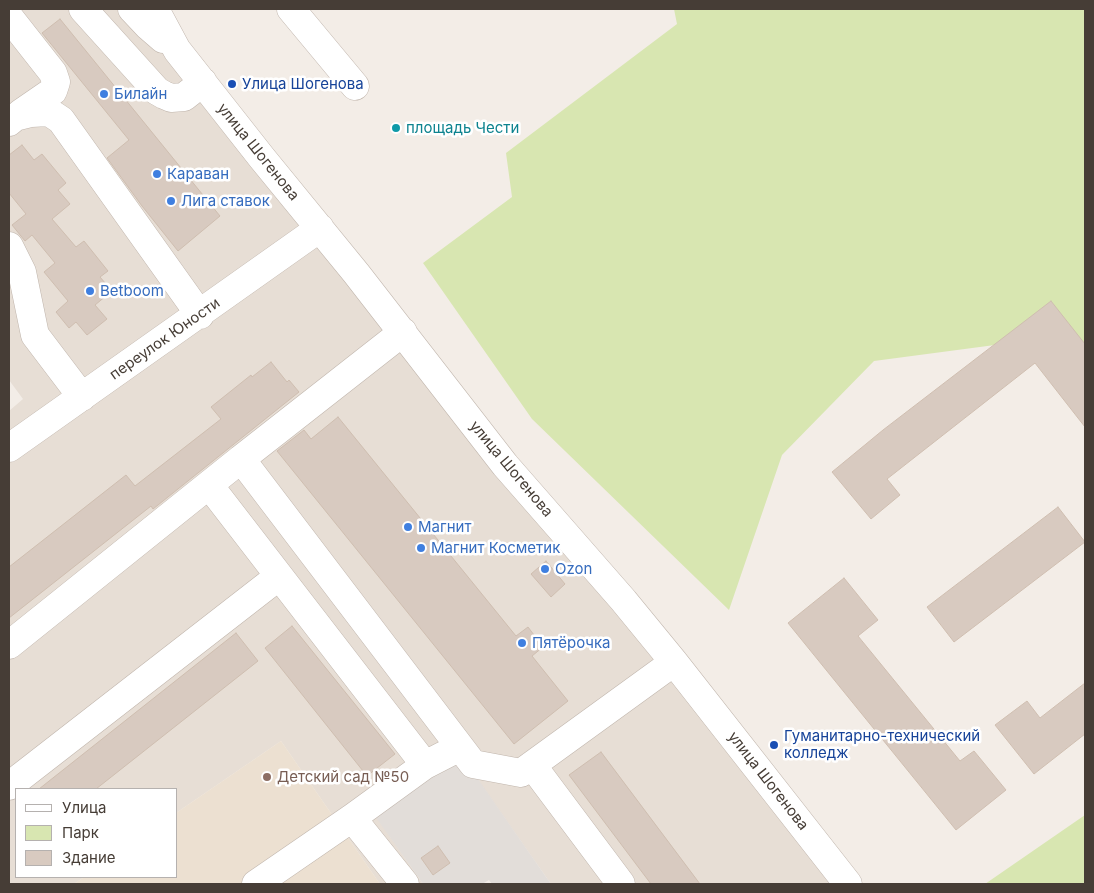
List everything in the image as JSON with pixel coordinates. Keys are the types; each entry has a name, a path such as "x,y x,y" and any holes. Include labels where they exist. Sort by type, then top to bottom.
{"street":[{"path":"12,120 53,91 56,82 53,73 9,16 18,9"},
{"path":"83,9 157,91 171,98 184,97 203,82"},
{"path":"132,9 148,26 178,50"},
{"path":"155,9 178,50"},
{"path":"291,9 359,83 304,9"},
{"name":"улица Шогенова","path":"178,50 262,158 403,332 505,465 624,601 674,662 848,884"},
{"path":"12,120 30,112 49,112 61,120 200,314"},
{"name":"переулок Юности","path":"9,448 320,228"},
{"path":"9,246 22,272 35,335 82,396"},
{"path":"9,645 240,459 403,332"},
{"path":"240,459 473,764 521,773 674,662"},
{"path":"209,485 425,765"},
{"path":"9,786 278,576"},
{"path":"256,884 425,765 460,747"},
{"path":"532,765 621,884"},
{"path":"352,818 404,884"}],"shaded area":[{"path":"9,9 132,9 848,884 551,884 461,756 376,816 423,884 380,884 281,741 178,812 178,788 15,788 15,878 83,878 74,884 9,884 9,411 23,399 9,380"},
{"name":"Детский сад №50","path":"281,741 380,884 74,884 83,878 178,878 178,812"},
{"path":"462,756 551,884 492,884 489,880 482,884 423,884 375,816"}],"green space":[{"path":"674,9 1085,9 1085,382 1010,343 874,361 782,455 729,610 532,419 423,263 512,197 506,153 677,24"},
{"path":"1085,815 1085,884 985,884"}],"building":[{"path":"60,19 220,216 178,251 107,158 129,140 42,33"},
{"path":"22,145 34,160 42,154 66,183 58,190 70,204 52,219 76,247 84,241 108,271 100,277 112,291 95,305 107,319 87,335 76,322 69,328 56,312 68,301 44,272 55,263 32,235 25,241 12,225 26,214 9,193 9,155"},
{"path":"1051,301 1085,344 1085,427 1035,363 887,479 900,495 871,519 832,472 883,430"},
{"path":"271,362 287,382 289,380 299,392 153,509 151,506 9,618 9,567 126,475 135,486 221,419 211,407 251,375 252,377"},
{"path":"338,417 516,636 528,627 543,647 532,656 568,701 514,744 277,451 304,430 311,439"},
{"path":"1058,507 1085,542 954,642 927,607"},
{"path":"546,561 565,584 551,597 531,574"},
{"path":"844,578 878,620 858,636 960,761 974,751 1006,790 956,830 788,623"},
{"path":"292,626 395,754 367,776 265,648"},
{"path":"236,633 258,661 97,788 40,788"},
{"path":"1085,683 1085,734 1034,774 995,725 1027,701 1040,718"},
{"path":"601,752 700,884 651,884 569,775"},
{"path":"438,846 450,863 433,875 421,858"}],"place":[{"name":"Улица Шогенова","path":"232,84"},
{"name":"Билайн","path":"104,94"},
{"name":"площадь Чести","path":"396,128"},
{"name":"Караван","path":"157,174"},
{"name":"Лига ставок","path":"171,201"},
{"name":"Betboom","path":"90,291"},
{"name":"Магнит","path":"408,527"},
{"name":"Магнит Косметик","path":"421,548"},
{"name":"Ozon","path":"545,569"},
{"name":"Пятёрочка","path":"522,643"},
{"name":"Гуманитарно-технический колледж","path":"774,745"},
{"name":"Детский сад №50","path":"267,777"}]}
